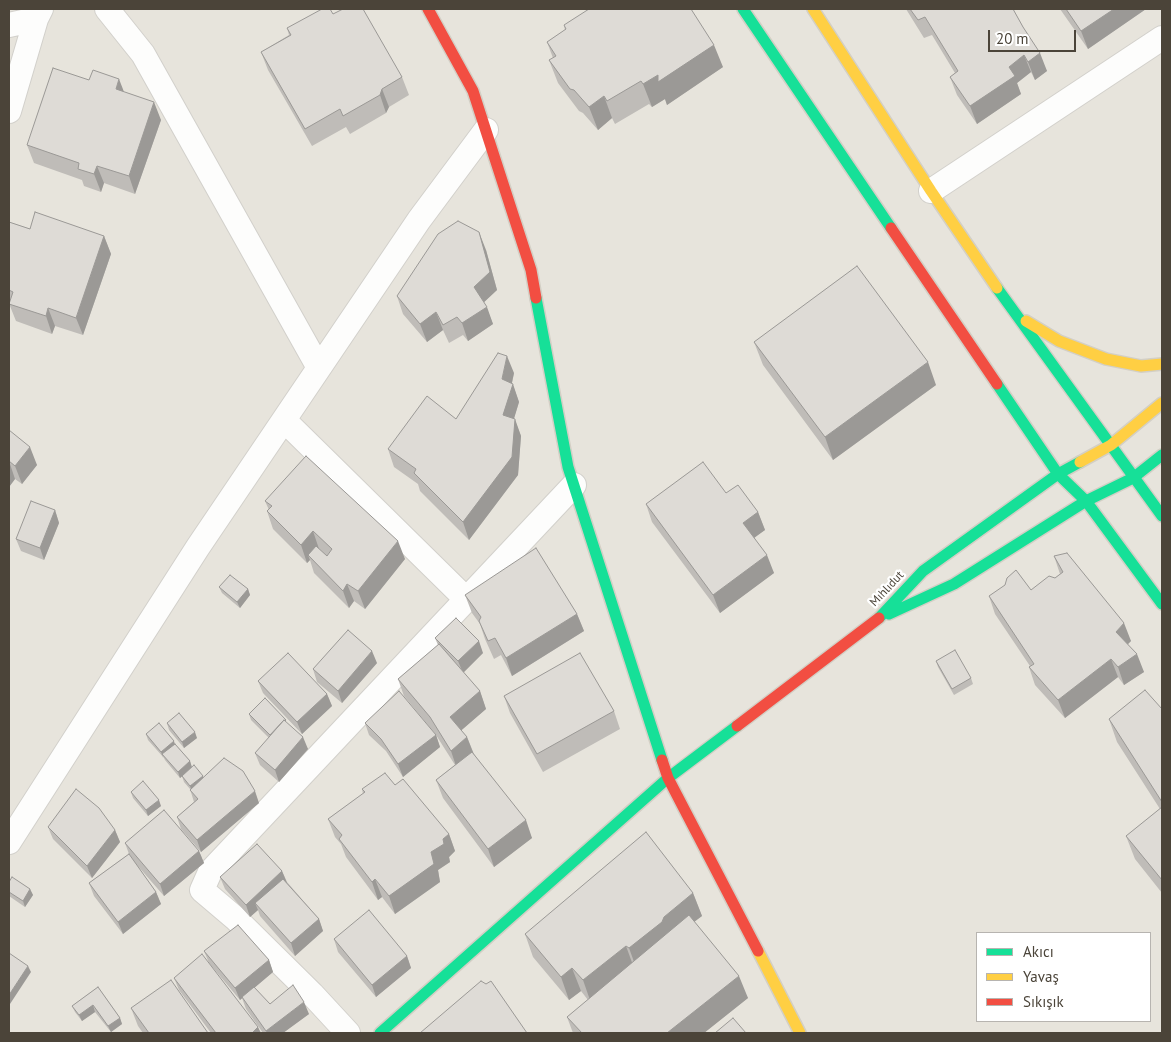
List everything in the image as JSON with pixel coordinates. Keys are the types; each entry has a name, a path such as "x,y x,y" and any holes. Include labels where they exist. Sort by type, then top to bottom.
{"main road":[{"path":"428,9 473,91 531,270 568,467 668,778 800,1033"},
{"path":"743,9 1058,474 1086,501 1162,604"},
{"path":"813,9 931,191 1016,315 1162,516"},
{"path":"1016,315 1059,341 1106,359 1141,366 1162,364"},
{"name":"Mıhlıdut","path":"877,620 923,571 1058,474 1111,444 1162,403"},
{"name":"Mıhlıdut","path":"877,620 954,584 1086,501 1133,478 1162,455"},
{"path":"380,1033 668,778 877,620"}],"street":[{"path":"107,9 143,54 319,368"},
{"path":"9,25 38,14"},
{"path":"9,111 38,14"},
{"path":"931,191 1162,38"},
{"path":"9,842 198,547 419,220 486,130"},
{"path":"284,420 466,599"},
{"path":"348,1033 312,994 235,918 202,890 210,872 574,485"}],"shaded area":[{"path":"9,9 1162,9 1162,1033 9,1033"}],"building":[{"path":"322,9 330,9 333,14 343,9 363,9 402,77 382,89 380,95 343,116 340,109 305,129 261,52 291,35 287,28"},
{"path":"589,9 691,9 714,45 658,82 658,75 643,84 641,81 607,101 604,96 589,107 574,90 570,89 549,60 556,56 547,42 566,29 564,25"},
{"path":"910,9 1013,9 1040,53 1028,62 1024,55 1009,67 1015,76 970,106 950,77 958,71 925,17 918,20"},
{"path":"1066,9 1114,9 1081,31"},
{"path":"53,68 89,80 93,70 119,79 116,89 154,102 129,176 97,166 94,174 78,169 79,163 27,145"},
{"path":"35,212 104,236 76,318 48,308 46,316 9,304 13,292 9,290 9,222 30,229"},
{"path":"458,221 479,232 490,272 474,287 487,307 462,323 457,317 443,325 436,312 420,324 397,296 438,234"},
{"path":"857,266 928,362 825,437 754,342"},
{"path":"498,353 507,356 502,379 513,384 503,415 515,419 512,457 463,522 414,473 416,469 388,449 427,396 456,419"},
{"path":"9,430 30,447 15,466 9,461"},
{"path":"306,456 398,541 358,591 347,584 343,591 308,555 316,546 327,556 332,549 313,531 301,545 267,511 272,506 265,501"},
{"path":"703,462 726,493 738,485 758,512 743,523 767,555 713,595 646,504"},
{"path":"31,501 55,510 40,548 16,539"},
{"path":"536,548 577,614 506,658 495,638 488,641 479,621 481,617 465,595"},
{"path":"1067,553 1124,623 1116,632 1137,654 1118,667 1111,659 1058,700 1029,667 1034,664 989,596 1005,585 1007,578 1016,570 1031,590 1049,576 1055,578 1063,572 1054,556"},
{"path":"230,575 248,589 237,602 219,587"},
{"path":"456,618 479,641 458,661 435,638"},
{"path":"348,630 372,651 338,691 313,669"},
{"path":"439,644 480,691 450,717 467,737 451,751 430,717 398,679"},
{"path":"955,650 971,678 952,689 936,661"},
{"path":"288,653 327,694 297,722 258,681"},
{"path":"580,653 614,711 537,754 504,696"},
{"path":"1145,690 1162,709 1162,802 1109,719"},
{"path":"399,691 436,735 398,764 381,739 365,723"},
{"path":"265,698 286,720 270,735 249,714"},
{"path":"179,713 195,732 182,742 167,723"},
{"path":"284,720 303,737 275,770 255,753"},
{"path":"159,723 174,741 161,752 146,734"},
{"path":"175,744 190,761 178,772 162,754"},
{"path":"472,752 526,820 488,849 436,780"},
{"path":"224,758 243,771 255,791 197,840 177,817 198,799 190,790"},
{"path":"194,765 203,776 190,786 182,776"},
{"path":"385,773 395,785 403,779 449,834 443,839 444,844 431,852 434,864 389,896 375,879 372,882 339,839 342,835 328,819 365,792 362,789"},
{"path":"143,781 159,800 146,810 131,792"},
{"path":"76,789 99,808 115,830 87,866 48,827"},
{"path":"1162,807 1162,880 1126,836"},
{"path":"164,810 199,851 160,884 125,843"},
{"path":"646,832 693,893 664,917 662,922 629,948 626,946 583,980 572,968 561,977 525,934"},
{"path":"257,844 282,871 246,905 220,877"},
{"path":"129,854 156,892 118,922 89,883"},
{"path":"12,877 30,889 23,901 9,892 9,882"},
{"path":"283,879 319,919 291,943 255,903"},
{"path":"369,910 407,956 372,985 334,939"},
{"path":"689,915 739,976 667,1033 582,1033 567,1017"},
{"path":"238,925 269,960 235,988 204,951"},
{"path":"9,953 28,966 9,995"},
{"path":"202,954 258,1027 252,1033 216,1033 174,978"},
{"path":"171,980 208,1033 149,1033 131,1008"},
{"path":"481,981 486,984 491,981 527,1033 420,1033"},
{"path":"293,985 304,1002 266,1031 242,997 254,987 270,1004"},
{"path":"98,987 120,1018 108,1026 93,1005 79,1015 72,1006"},
{"path":"733,1018 746,1033 715,1033"}],"traffic: fast":[{"path":"743,9 891,228"},
{"path":"997,288 1162,516"},
{"path":"536,298 568,467 662,760"},
{"path":"997,384 1058,474 1086,501 1162,604"},
{"path":"889,614 954,584 1086,501 1133,478 1162,455"},
{"path":"879,618 923,571 1058,474 1080,462"},
{"path":"380,1033 668,778 737,726"}],"traffic: slow":[{"path":"813,9 931,191 997,288"},
{"path":"1026,321 1059,341 1106,359 1141,366 1162,364"},
{"path":"1080,462 1111,445 1162,403"},
{"path":"758,951 800,1033"}],"traffic: jam":[{"path":"428,9 473,91 531,270 536,298"},
{"path":"891,228 997,384"},
{"path":"737,726 879,618"},
{"path":"662,760 668,778 758,951"}]}
